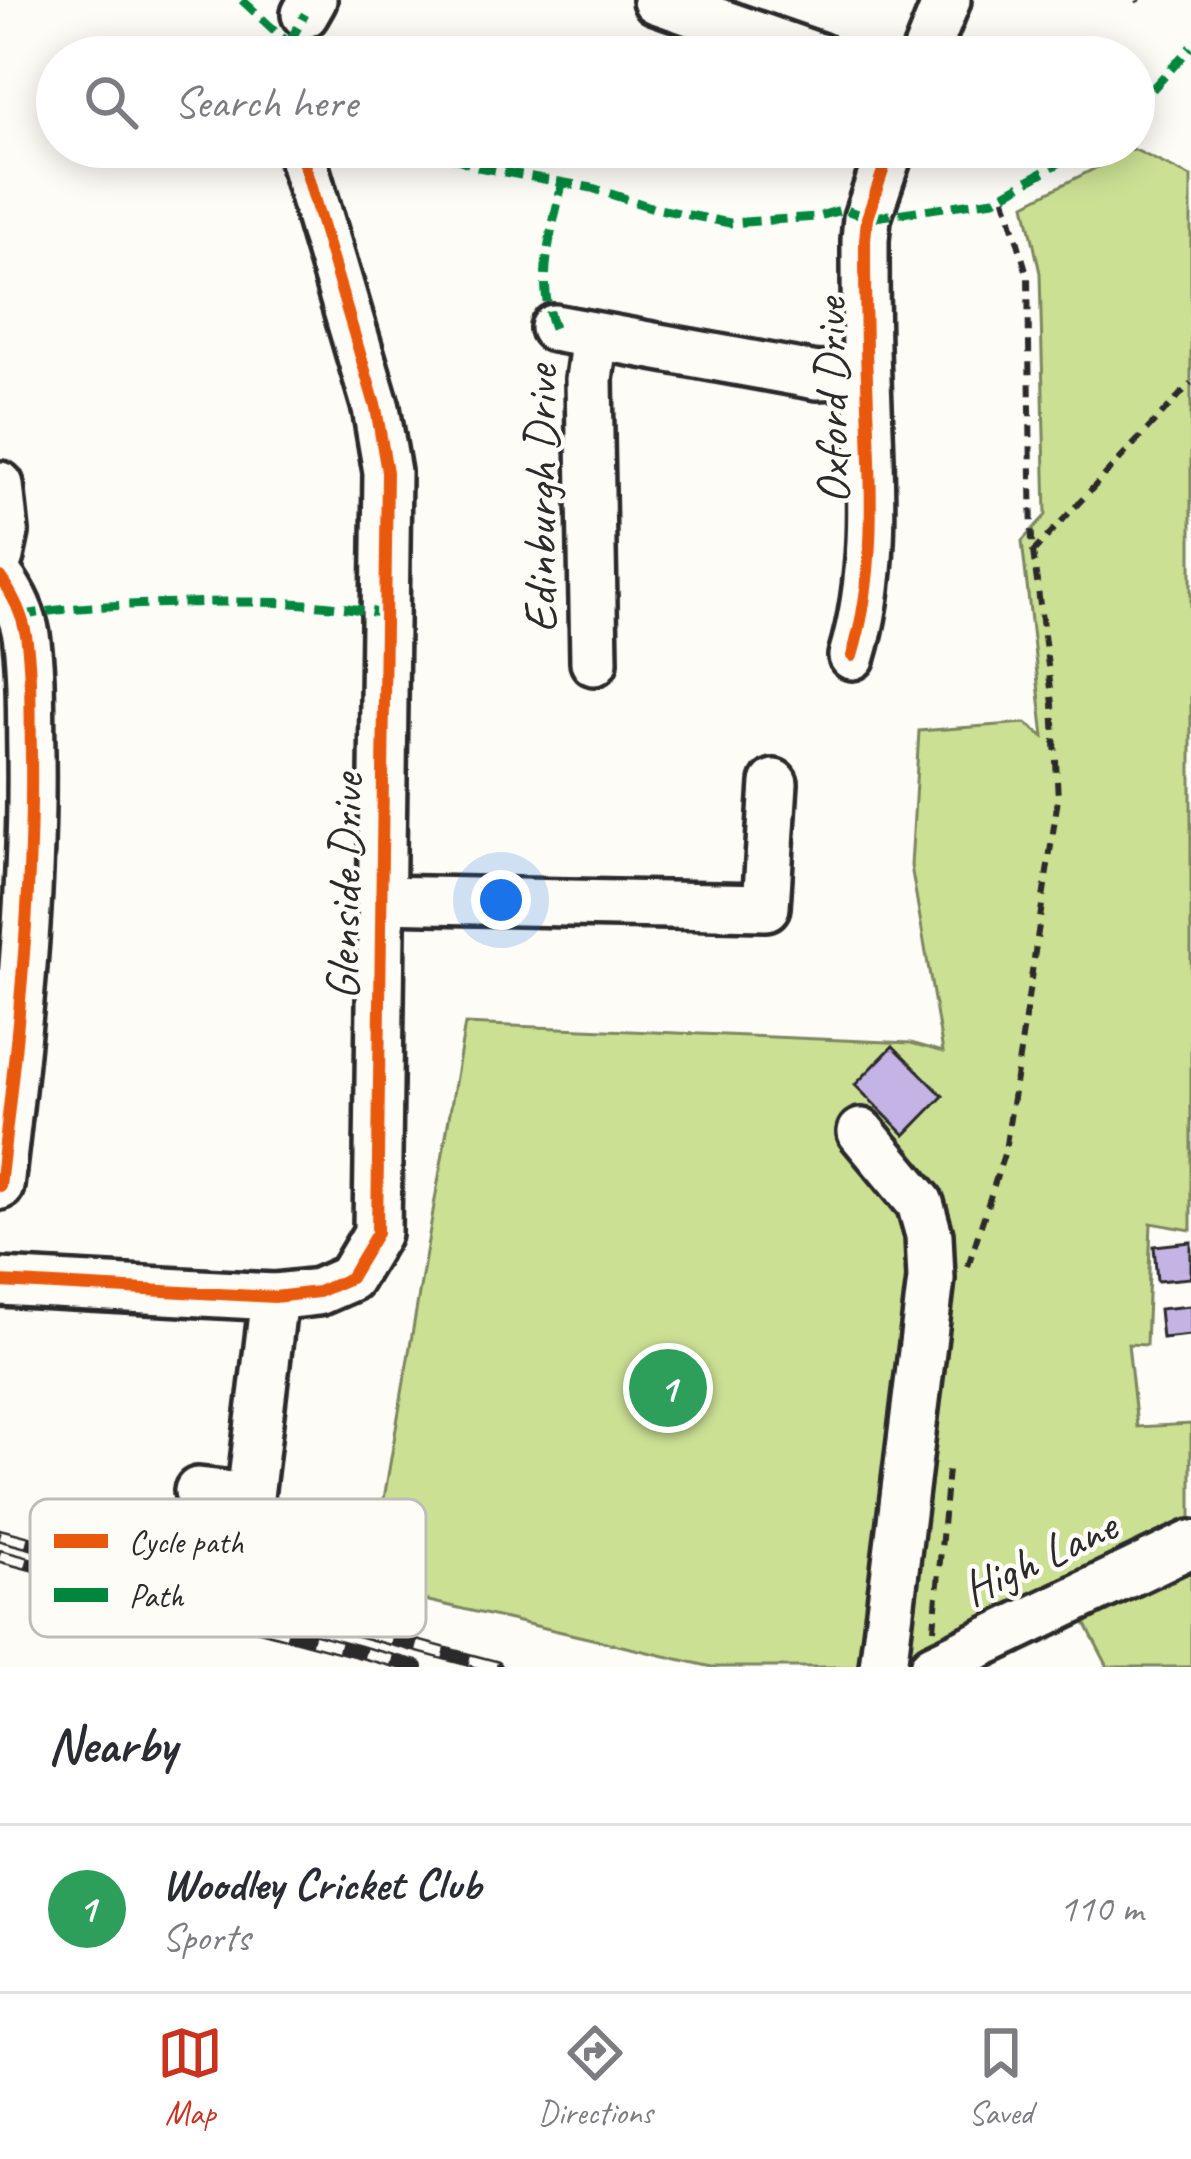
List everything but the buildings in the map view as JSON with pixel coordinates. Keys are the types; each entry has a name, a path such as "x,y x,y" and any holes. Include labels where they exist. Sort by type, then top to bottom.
{"street":[{"path":"656,0 759,36"},
{"path":"932,36 947,0"},
{"name":"Glenside Drive","path":"0,1282 274,1297 318,1292 350,1278 377,1232 387,472 376,408 305,168"},
{"name":"Oxford Drive","path":"852,656 869,559 865,240 867,218 884,168"},
{"name":"Edinburgh Drive","path":"594,662 589,379 575,332 818,376 866,374"},
{"path":"0,485 4,532 0,556"},
{"path":"0,577 17,602 26,632 32,785 28,906 0,1186"},
{"path":"380,899 766,907 774,783"},
{"path":"861,1132 920,1203 929,1235 931,1279 883,1667"},
{"path":"250,1499 274,1297"},
{"path":"198,1491 215,1499"},
{"name":"High Lane","path":"930,1657 1191,1544"}],"path":[{"path":"966,1274 1005,1150 1058,799 1053,704 1032,553 1028,277 1004,194"},
{"path":"1032,553 1191,382"},
{"path":"930,1657 949,1453"}],"green space":[{"path":"1155,160 1191,177 1191,1230 1151,1223 1146,1345 1128,1344 1137,1427 1191,1424 1191,1529 914,1667 712,1667 426,1600 426,1499 384,1499 465,1024 911,1043 943,1052 911,866 919,731 1026,723 1044,737 1022,541 1046,515 1040,273 1025,204 1096,168 1155,168"},
{"path":"1191,1560 1191,1667 1108,1667 1080,1613"}],"railway":[{"path":"0,1535 30,1543"},
{"path":"0,1556 30,1564"},
{"path":"304,1637 417,1667"},
{"path":"383,1637 496,1667"}],"marked path":[{"path":"242,0 281,36"},
{"path":"293,36 305,14"},
{"path":"1155,86 1191,47"},
{"path":"483,168 592,188 654,208 730,223 816,217 844,209 867,218 994,200 1050,168"},
{"path":"554,328 546,274 562,183"},
{"path":"21,616 102,606 239,602 298,603 385,614"}],"cycle path":[{"path":"0,1282 274,1297 318,1292 350,1278 377,1233 387,472 376,408 305,168"},
{"path":"852,656 866,588 871,518 865,240 867,218 884,168"},
{"path":"0,577 26,635 31,754 27,917 0,1186"}],"place":[{"name":"Woodley Cricket Club","path":"668,1388"}]}
